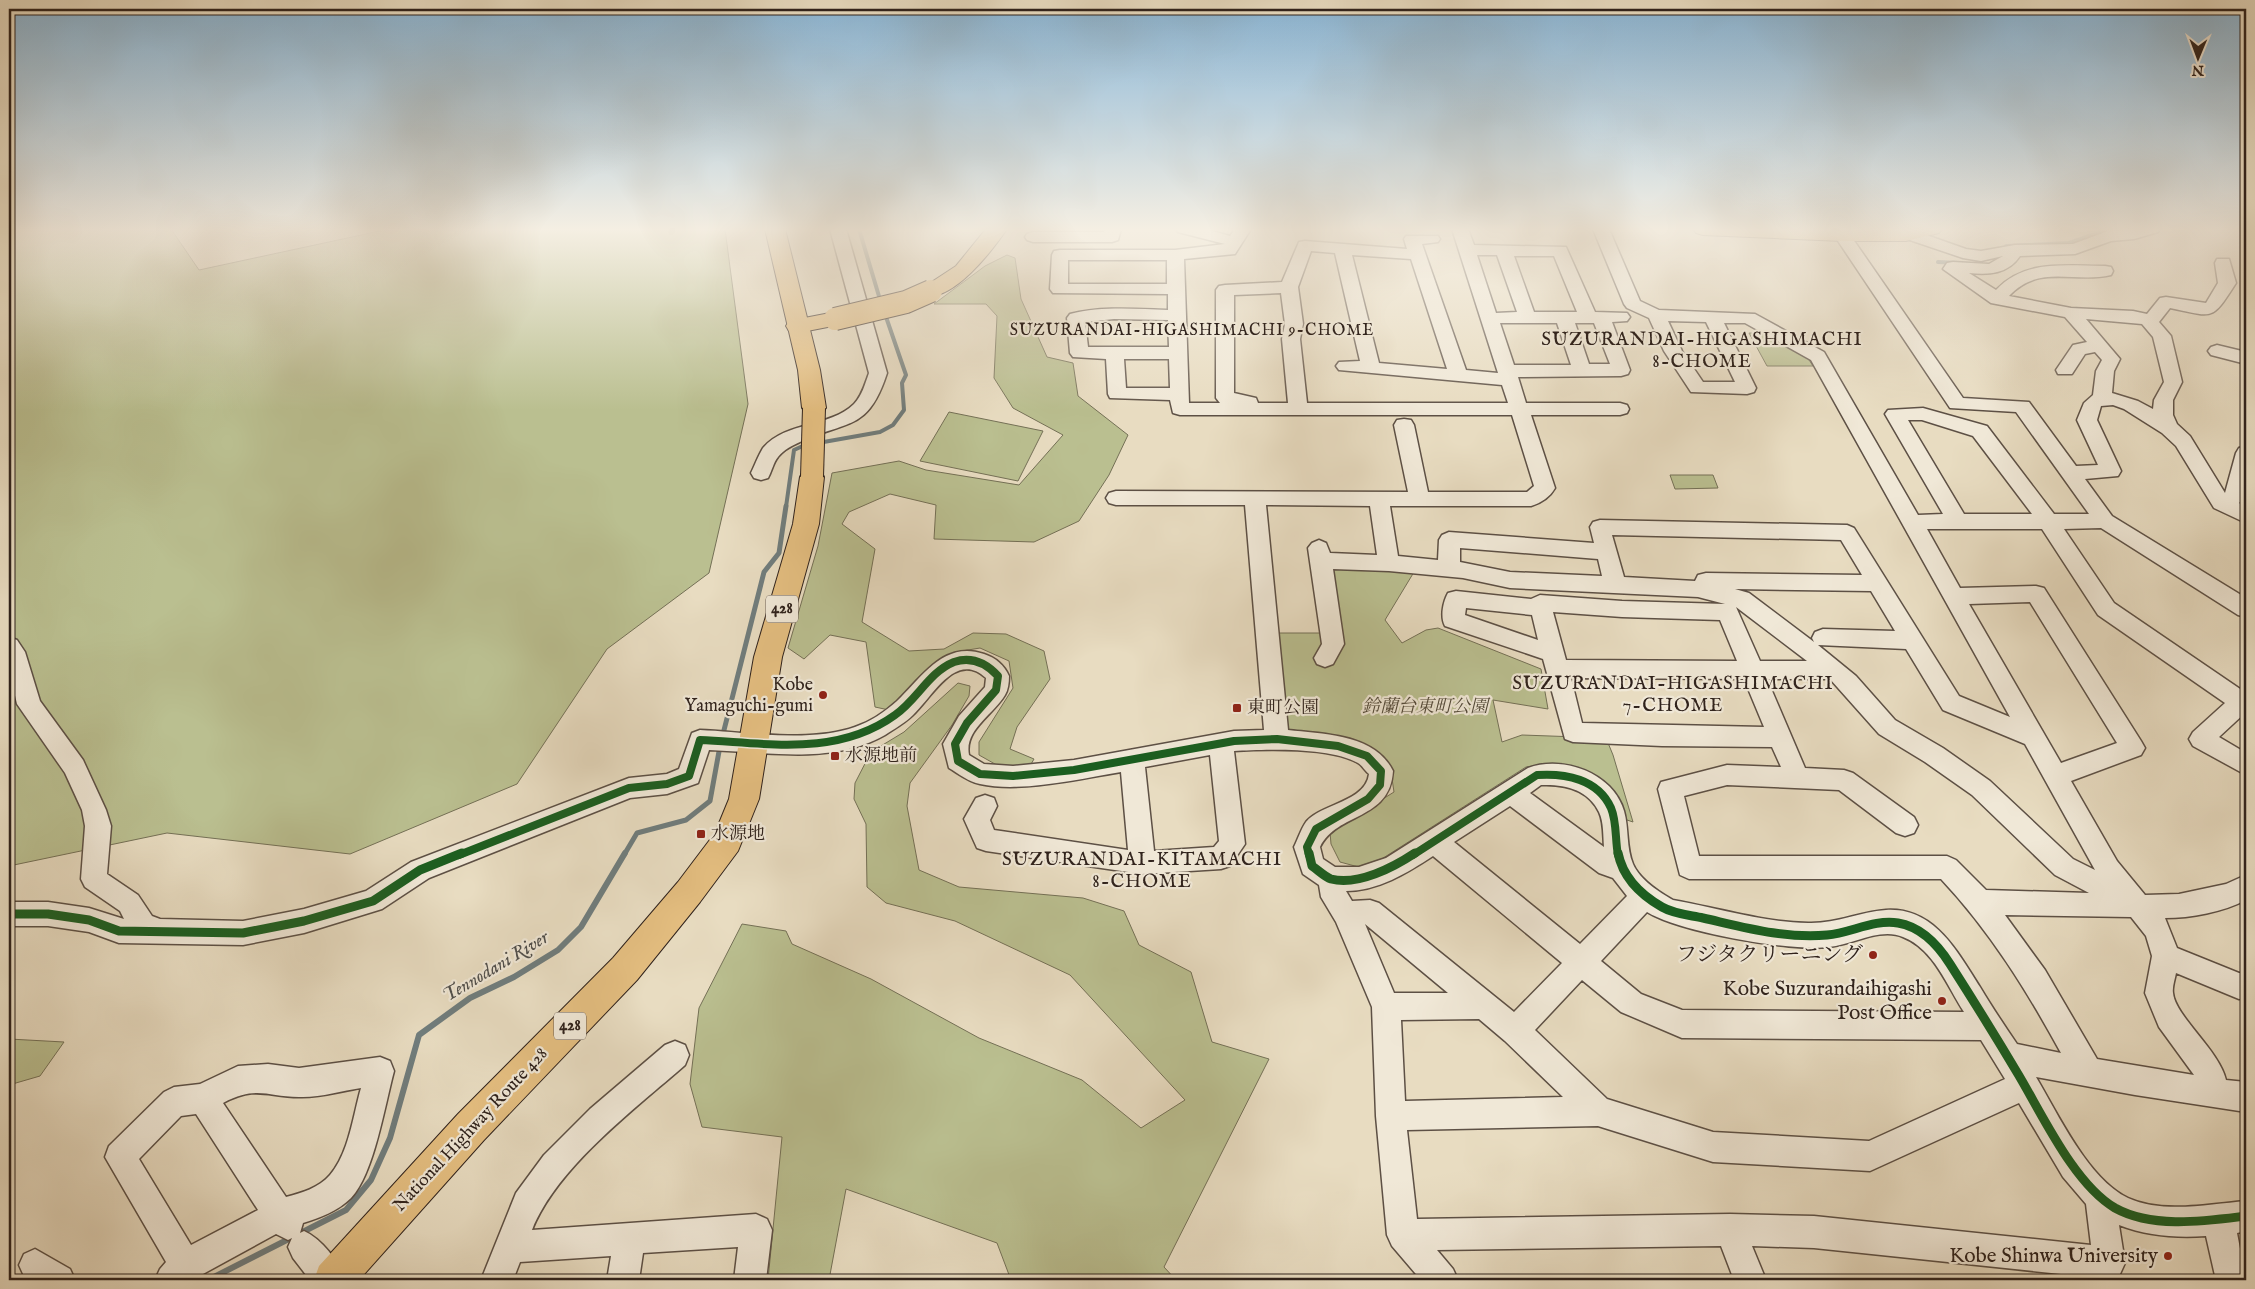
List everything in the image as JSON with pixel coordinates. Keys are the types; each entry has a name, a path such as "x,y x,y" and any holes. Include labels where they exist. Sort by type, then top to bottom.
{"main road":[{"name":"National Highway Route 428","path":"332,1280 471,1127 625,969 690,892 727,841 744,799 747,741 768,657 806,524 812,477 814,408 809,370 789,289"},
{"path":"798,326 898,304 934,289"}],"street":[{"path":"761,473 770,453 788,440 847,419 865,406 874,392 878,374 854,289"},
{"path":"1175,289 1180,409 1518,407 1620,409"},
{"path":"1243,289 1225,290 1225,398 1248,400 1256,408"},
{"path":"1289,289 1294,324 1291,339 1298,408"},
{"path":"1351,289 1370,368"},
{"path":"1430,289 1459,376"},
{"path":"1116,498 1531,499 1545,488 1480,289"},
{"path":"1517,289 1527,317"},
{"path":"1345,366 1459,376 1508,376 1582,370 1622,370 1580,289"},
{"path":"1627,289 1633,304 1656,315 1749,318 1818,356 2108,869 2158,930 2166,956 2159,993 2169,1017 2210,1072 2215,1093"},
{"path":"1879,289 1957,404 2022,406 2105,522 2246,609"},
{"path":"1982,289 1997,299 2071,313 2133,316 2148,320 2154,318 2166,302 2206,310 2212,306 2223,289"},
{"path":"1997,299 2006,289"},
{"path":"2071,313 2111,359 2105,371 2102,398"},
{"path":"1176,315 1114,314 1076,318 1080,353 1178,353"},
{"path":"1656,315 1674,351 1698,388 1747,388 1712,317"},
{"path":"1564,317 1582,370"},
{"path":"1489,318 1621,317"},
{"path":"2148,320 2162,336 2173,382 2162,399 2161,413 2169,428"},
{"path":"2066,370 2079,349 2100,346"},
{"path":"2217,351 2246,358"},
{"path":"1115,354 1117,394 1180,394"},
{"path":"2071,473 2112,471 2087,420 2093,403 2102,398 2116,399 2131,405 2169,428 2183,441 2221,503 2246,516"},
{"path":"1958,522 1895,414 1923,414 1980,431 2048,522 2106,609 2242,702 2201,739 2246,765"},
{"path":"1404,425 1420,500"},
{"path":"2221,503 2236,496 2246,453"},
{"path":"1255,498 1278,739"},
{"path":"1379,500 1389,563"},
{"path":"1912,522 2105,522"},
{"path":"1616,586 1600,527 1847,533 1951,703 2033,737"},
{"path":"1449,569 1449,540 1607,552"},
{"path":"1325,658 1334,644 1320,554 1449,569 1510,580 1698,589 1741,599 1835,670 1848,682 1887,727 1934,755 1980,788 2064,867 2141,907"},
{"path":"1686,589 1686,580 1878,583"},
{"path":"1954,596 2036,594 2133,748 2055,776"},
{"path":"1541,608 1456,599 1453,620 1555,661 1753,670 1835,670"},
{"path":"1780,737 1662,736 1573,732 1540,603 1622,609 1728,612 1797,777"},
{"path":"1823,638 1913,640"},
{"path":"9,646 16,658 29,704 74,767 94,810 98,826 94,879 129,903 143,926 156,930"},
{"path":"9,914 48,914 89,920 119,931 156,930 242,933 304,921 373,901 429,866 629,788 667,784 689,776 700,740 811,743 858,736 898,714 943,667 967,659 987,664 998,676 996,690 967,723 954,744 958,761 968,769 986,775 1013,776 1074,770 1221,743 1278,739 1338,746 1367,756 1381,771 1380,785 1368,799 1316,829 1307,847 1312,866 1331,879 1359,879 1394,867 1537,775 1562,773 1584,780 1595,788 1610,807 1621,868 1656,906 1670,911 1798,936 1829,935 1877,922 1904,924 1925,934 1935,944 1990,1026 2075,1167 2100,1196 2116,1208 2149,1219 2232,1217 2235,1268"},
{"path":"984,806 977,819 986,840 1142,863 1221,858 1232,844 1221,743"},
{"path":"1132,759 1142,863"},
{"path":"1905,825 1844,780 1728,775 1670,789 1689,867 1947,868 1980,902 2035,979 2088,1072"},
{"path":"1510,792 1608,865 1621,868"},
{"path":"1434,841 1631,1003 1682,1024 1990,1026"},
{"path":"1331,879 1334,897 1346,914 1386,1006 1391,1116 1403,1235 1442,1280"},
{"path":"1980,902 2109,904 2141,907 2179,906 2230,895 2246,887"},
{"path":"1514,1031 1645,896"},
{"path":"1346,914 1370,912 1514,1031 1598,1111"},
{"path":"2166,956 2239,986 2246,986"},
{"path":"1386,1006 1485,1006"},
{"path":"497,1280 526,1204 555,1166 600,1119 675,1056"},
{"path":"2008,1057 2088,1072 2246,1097"},
{"path":"380,1071 354,1165 340,1187 317,1202 290,1229 178,1272 120,1157 174,1102 203,1098 238,1080 268,1078 299,1083 380,1071"},
{"path":"1391,1116 1598,1111 1713,1147 1870,1156 2024,1085"},
{"path":"203,1098 290,1229 332,1280"},
{"path":"1403,1235 1730,1230 1814,1232 2109,1262 2100,1196"},
{"path":"509,1247 756,1230 750,1280"},
{"path":"1730,1230 1750,1280"},
{"path":"623,1280 630,1239"}],"green space":[{"path":"9,289 733,289 748,404 709,573 607,649 517,784 350,854 167,833 9,866"},
{"path":"954,289 1020,289 1021,299 1047,357 1073,363 1078,396 1128,435 1109,475 1079,521 1034,542 934,539 936,505 890,494 849,512 842,524 875,549 862,622 909,651 944,649 973,633 1006,634 1044,651 1050,679 1017,727 1010,749 1034,759 1030,766 1002,768 979,755 979,742 1013,688 1009,661 980,648 956,652 889,710 875,707 866,642 830,635 804,659 788,648 818,546 832,473 899,461 926,470 1019,485 1063,435 1013,408 994,378 997,316 986,304 934,304"},
{"path":"1749,333 1771,334 1805,354 1813,366 1767,366"},
{"path":"949,412 1043,431 1018,481 920,461"},
{"path":"1670,475 1713,475 1718,488 1675,489"},
{"name":"鈴蘭台東町公園","path":"1374,567 1414,572 1385,620 1402,643 1426,630 1438,628 1541,669 1548,709 1493,700 1502,742 1522,735 1606,738 1633,822 1621,818 1580,771 1551,764 1526,767 1366,869 1340,862 1331,844 1330,832 1394,792 1391,772 1369,747 1288,729 1277,633 1337,633 1328,570"},
{"path":"958,683 970,686 969,696 952,725 910,783 907,806 919,870 959,887 1083,898 1124,911 1139,945 1191,972 1212,1042 1269,1059 1164,1267 1176,1280 1011,1280 997,1243 846,1189 829,1280 768,1280 782,1137 702,1127 690,1084 699,1008 742,924 786,931 792,944 871,979 979,1038 1082,1080 1141,1128 1185,1100 1070,975 955,921 886,903 867,887 866,824 854,799 855,783 871,752 904,732"},
{"path":"9,1039 64,1042 40,1076 9,1085"}],"waterway":[{"name":"Tennodani River","path":"877,289 881,303"},
{"name":"Tennodani River","path":"818,443 880,432 893,425 904,410 902,383 906,375 885,314"},
{"name":"Tennodani River","path":"786,507 794,450 807,444"},
{"name":"Tennodani River","path":"722,738 764,572 779,553 786,506"},
{"name":"Tennodani River","path":"624,855 637,833 686,820 710,801 720,746"},
{"name":"Tennodani River","path":"208,1280 346,1210 371,1180 390,1138 419,1035 470,998 514,977 558,950 581,927 625,853"}],"cycle path":[{"path":"9,914 48,914 89,920 119,931 243,933 304,921 373,901 420,870 629,788 667,784 689,776 700,740 800,744 839,741 856,737 872,730 904,709 931,679 946,666 962,660 973,660 989,667 998,676 996,690 967,723 955,744 958,761 980,774 1013,776 1074,770 1234,741 1277,739 1338,746 1367,756 1381,771 1380,785 1368,799 1316,829 1307,847 1312,866 1331,879 1359,879 1394,867 1537,775 1556,774 1580,779 1595,789 1611,809 1619,859 1624,873 1641,893 1670,911 1769,932 1789,934 1827,935 1887,922 1898,923 1910,926 1932,940 1950,964 2073,1166 2092,1190 2116,1208 2130,1214 2163,1220 2197,1221 2246,1216"}],"place":[{"name":"Kobe Yamaguchi-gumi","path":"823,695"},
{"name":"東町公園","path":"1237,708"},
{"name":"水源地前","path":"835,756"},
{"name":"水源地","path":"701,834"},
{"name":"フジタクリーニング","path":"1873,955"},
{"name":"Kobe Suzurandaihigashi Post Office","path":"1942,1001"},
{"name":"Kobe Shinwa University","path":"2168,1256"}],"district":[{"name":"SUZURANDAI-HIGASHIMACHI 9-CHOME","path":"1192,331"},
{"name":"SUZURANDAI-HIGASHIMACHI 8-CHOME","path":"1702,351"},
{"name":"SUZURANDAI-HIGASHIMACHI 7-CHOME","path":"1673,695"},
{"name":"SUZURANDAI-KITAMACHI 8-CHOME","path":"1142,871"}]}
